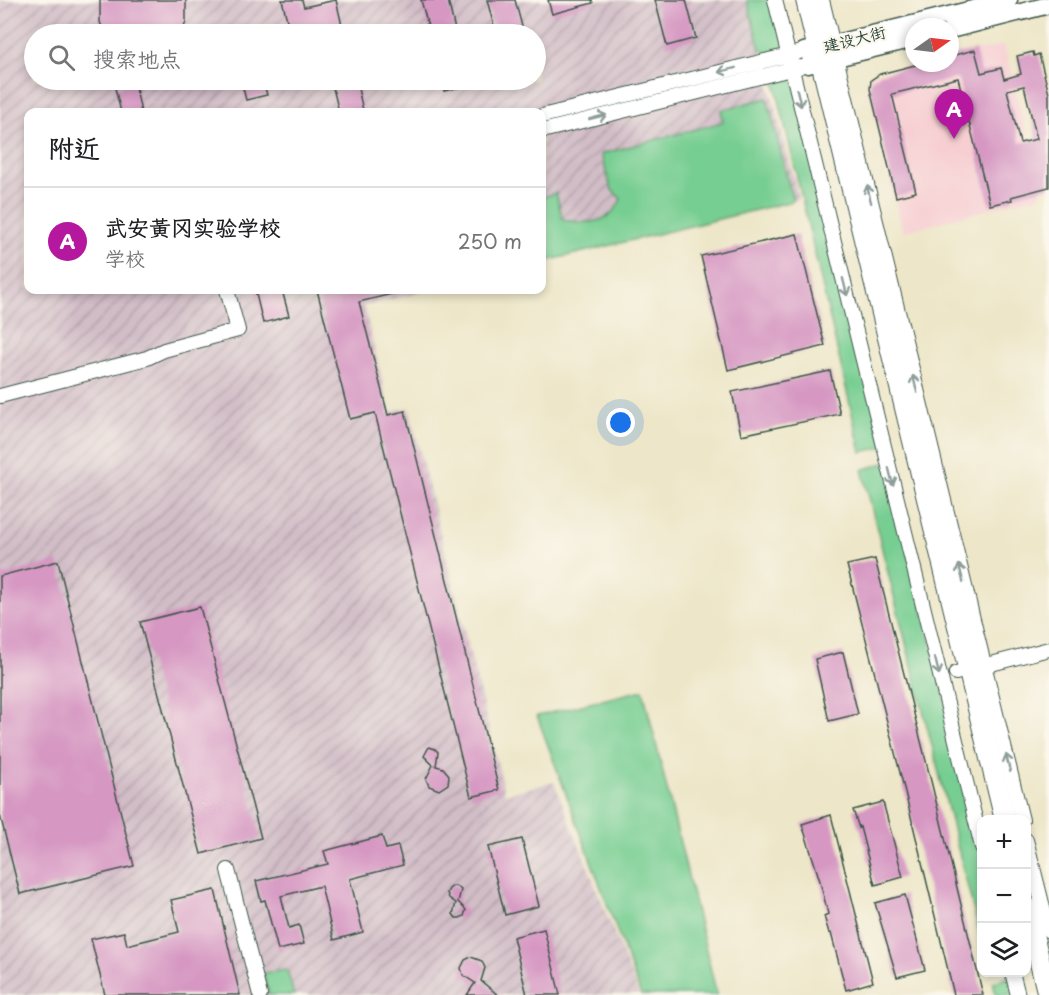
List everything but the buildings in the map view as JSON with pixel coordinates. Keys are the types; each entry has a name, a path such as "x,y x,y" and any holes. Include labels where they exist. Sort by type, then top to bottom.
{"highway":[{"path":"792,0 812,56 969,669 1004,815"},
{"path":"806,0 812,56"},
{"path":"969,669 991,815"},
{"path":"1030,923 1048,995"},
{"path":"1030,977 1035,995"}],"main road":[{"name":"建设大街","path":"812,56 1009,0"},
{"path":"959,28 1049,5"},
{"name":"建设大街","path":"812,56 905,40"}],"street":[{"path":"775,0 812,56 977,828"},
{"path":"812,56 822,0"},
{"path":"546,115 812,56"},
{"path":"546,130 812,56"},
{"path":"0,396 147,358 164,350 238,330 228,294"},
{"path":"1021,815 969,669 1049,650"},
{"path":"1031,860 1049,931"},
{"path":"228,870 260,995"},
{"path":"1013,977 1018,995"}],"shaded area":[{"path":"0,0 747,0 799,199 546,261 546,108 24,108 24,294 414,294 364,306 390,412 409,407 505,794 554,782 639,995 0,995"},
{"path":"1004,45 1042,195 903,232 867,83 872,74 905,67 905,72 959,72 959,55"}],"green space":[{"path":"747,0 775,0 786,44 781,57 760,50"},
{"path":"773,74 794,79 884,447 861,452"},
{"path":"767,98 793,201 546,261 546,196 556,193 563,220 589,222 604,218 611,214 621,199 611,189 601,154 723,122 721,110"},
{"path":"887,462 977,830 977,923 862,470"},
{"path":"643,690 717,995 641,995 537,716"},
{"path":"287,970 294,995 269,995 263,973"},
{"path":"1013,977 1018,995 996,995 993,982"}],"place":[{"name":"武安黄冈实验学校","path":"954,139"}]}
